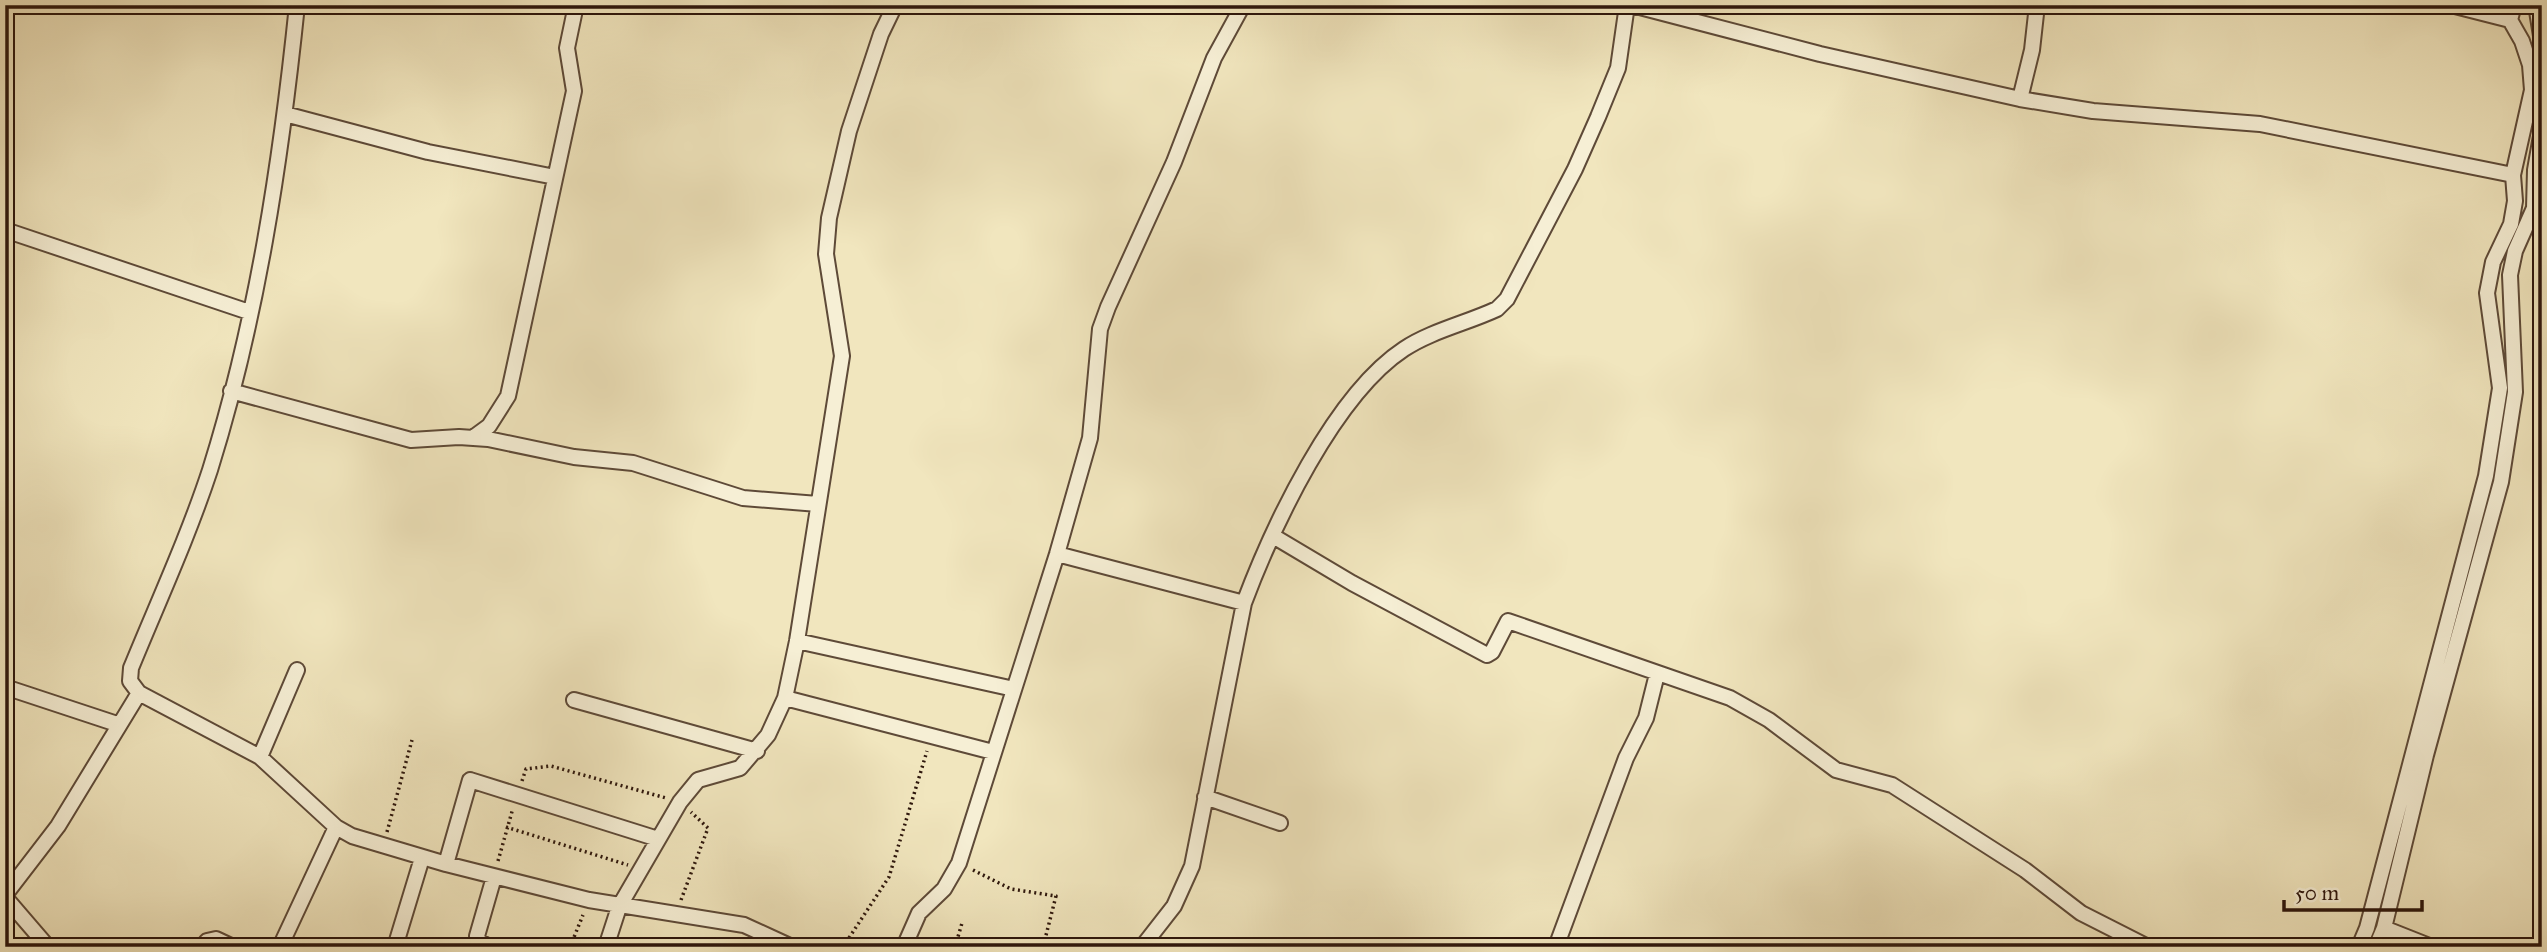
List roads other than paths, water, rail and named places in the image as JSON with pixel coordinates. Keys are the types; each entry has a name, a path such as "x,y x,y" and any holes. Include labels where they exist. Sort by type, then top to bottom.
{"street":[{"path":"297,5 285,114 249,312 231,391 209,471 131,668 130,681 139,693 260,757 336,827 352,836 422,858 619,907 744,925 792,947"},
{"path":"474,437 489,426 508,396 574,91 567,48 576,5"},
{"path":"606,947 619,907 680,802 698,780 740,768 757,751 785,698 797,642 842,356 826,254 829,218 849,131 881,34 895,5"},
{"path":"904,947 919,913 944,888 959,863 1057,554 1090,438 1100,329 1174,162 1214,58 1243,5"},
{"path":"1142,947 1174,906 1192,866 1244,603 1273,536 1311,461 1375,370 1406,347 1485,315 1507,299 1558,205 1618,68 1627,5"},
{"path":"1633,5 1820,54 2020,99 2093,111 2260,124 2513,175"},
{"path":"2020,99 2032,50 2037,5"},
{"path":"2376,947 2384,928 2418,754 2486,476 2500,388 2487,292 2493,262 2511,224 2515,201 2513,175 2532,90 2530,65 2512,12 2451,5"},
{"path":"2536,5 2542,42"},
{"path":"285,114 428,152 555,177"},
{"path":"2359,947 2367,928 2501,482 2515,392 2510,275 2515,251 2538,209 2535,170 2542,130"},
{"path":"5,230 249,312"},
{"path":"231,391 411,440 474,437 574,457 633,463 743,498 818,505"},
{"path":"1273,536 1352,583 1487,654 1492,652 1508,621 1714,692 1754,711 1836,770 1892,785 2025,870 2081,914 2148,947"},
{"path":"1057,554 1244,603"},
{"path":"797,642 1014,689"},
{"path":"260,757 297,670"},
{"path":"1556,947 1626,758 1646,719 1657,674"},
{"path":"5,687 117,724"},
{"path":"48,947 5,896 58,826 117,724 139,693"},
{"path":"785,698 993,752"},
{"path":"574,699 757,751"},
{"path":"446,864 468,783 473,780 658,839"},
{"path":"1205,797 1280,822"},
{"path":"280,947 336,827"},
{"path":"395,947 422,858"},
{"path":"489,947 477,940 477,936 494,877"},
{"path":"2384,928 2431,947"},
{"path":"202,947 207,941 216,939 233,947"}]}
